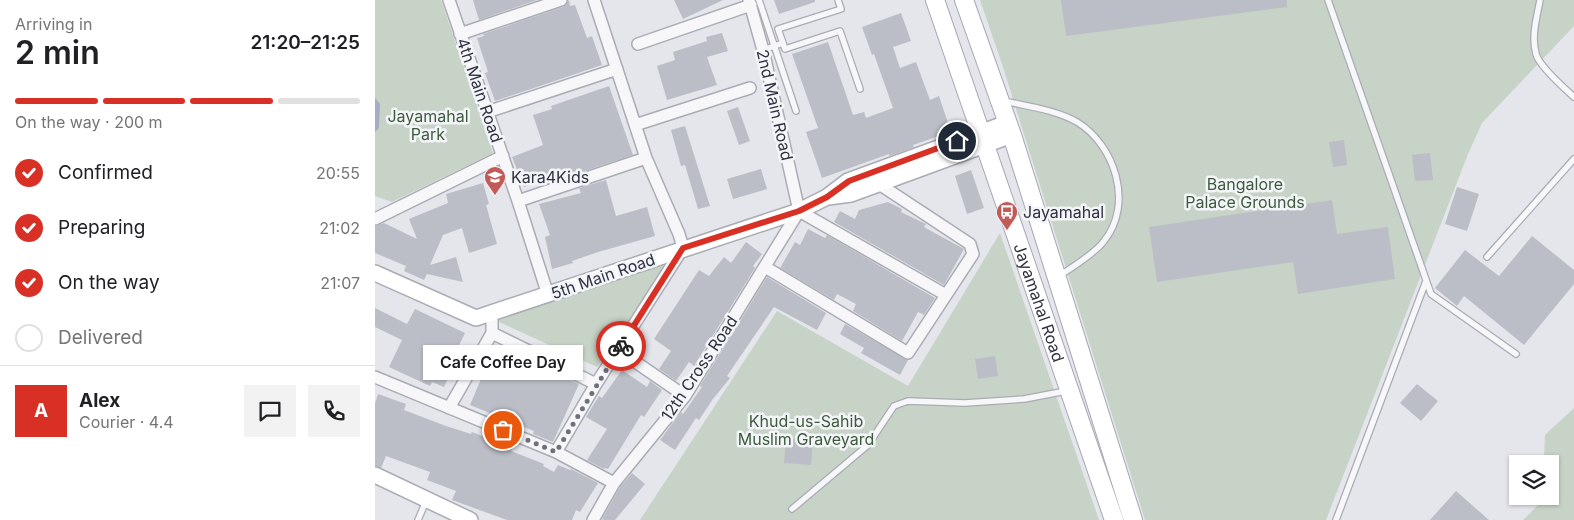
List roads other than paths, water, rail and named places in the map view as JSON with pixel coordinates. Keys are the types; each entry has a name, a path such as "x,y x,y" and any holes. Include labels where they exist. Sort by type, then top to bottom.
{"main road":[{"name":"Jayamahal Road","path":"935,0 1114,520"},
{"name":"Jayamahal Road","path":"964,0 1010,129 1133,520"}],"street":[{"name":"4th Main Road","path":"449,0 503,156 548,295"},
{"path":"460,34 561,0"},
{"path":"556,452 596,384 683,248 679,234 646,158 594,0"},
{"path":"638,44 753,2"},
{"name":"2nd Main Road","path":"753,2 799,211"},
{"path":"487,112 617,69"},
{"path":"635,125 750,88"},
{"path":"983,139 1010,129"},
{"name":"5th Main Road","path":"827,197 851,194 879,184 983,139"},
{"name":"5th Main Road","path":"375,273 476,318 799,211 827,197 849,181 983,139"},
{"path":"375,219 503,156"},
{"path":"518,201 646,158"},
{"path":"765,267 908,353 973,254 971,244 879,184"},
{"path":"799,211 946,296"},
{"name":"12th Cross Road","path":"593,520 614,483 685,396 799,211"},
{"path":"449,408 492,332 492,313"},
{"path":"492,332 596,384"},
{"path":"618,350 685,396"},
{"path":"375,376 556,452 614,483"},
{"path":"375,475 471,520"}],"lane":[{"path":"838,0 841,9 778,29 785,49 840,31 860,89"},
{"path":"1328,0 1431,294 1516,354"},
{"path":"1541,0 1534,31 1536,55 1558,83 1574,97"},
{"path":"753,2 774,46 796,111"},
{"path":"763,50 783,43"},
{"path":"999,100 1064,116 1075,121 1086,128 1104,146 1115,169 1118,182 1118,207 1110,232 1103,242 1057,278"},
{"path":"1487,257 1574,158"},
{"path":"1336,520 1426,281"},
{"path":"792,509 868,445 894,406 907,401 965,403 1024,399 1070,391"},
{"path":"418,520 427,499"}],"water":[{"path":"375,98 380,104 379,128 375,132"}],"place":[{"name":"Kara4Kids","path":"495,196"},
{"name":"Jayamahal","path":"1007,231"},
{"name":"Cafe Coffee Day","path":"503,430"}],"park label":[{"name":"Jayamahal Park","path":"428,125"},
{"name":"Bangalore Palace Grounds","path":"1245,193"},
{"name":"Khud-us-Sahib Muslim Graveyard","path":"806,430"}]}
